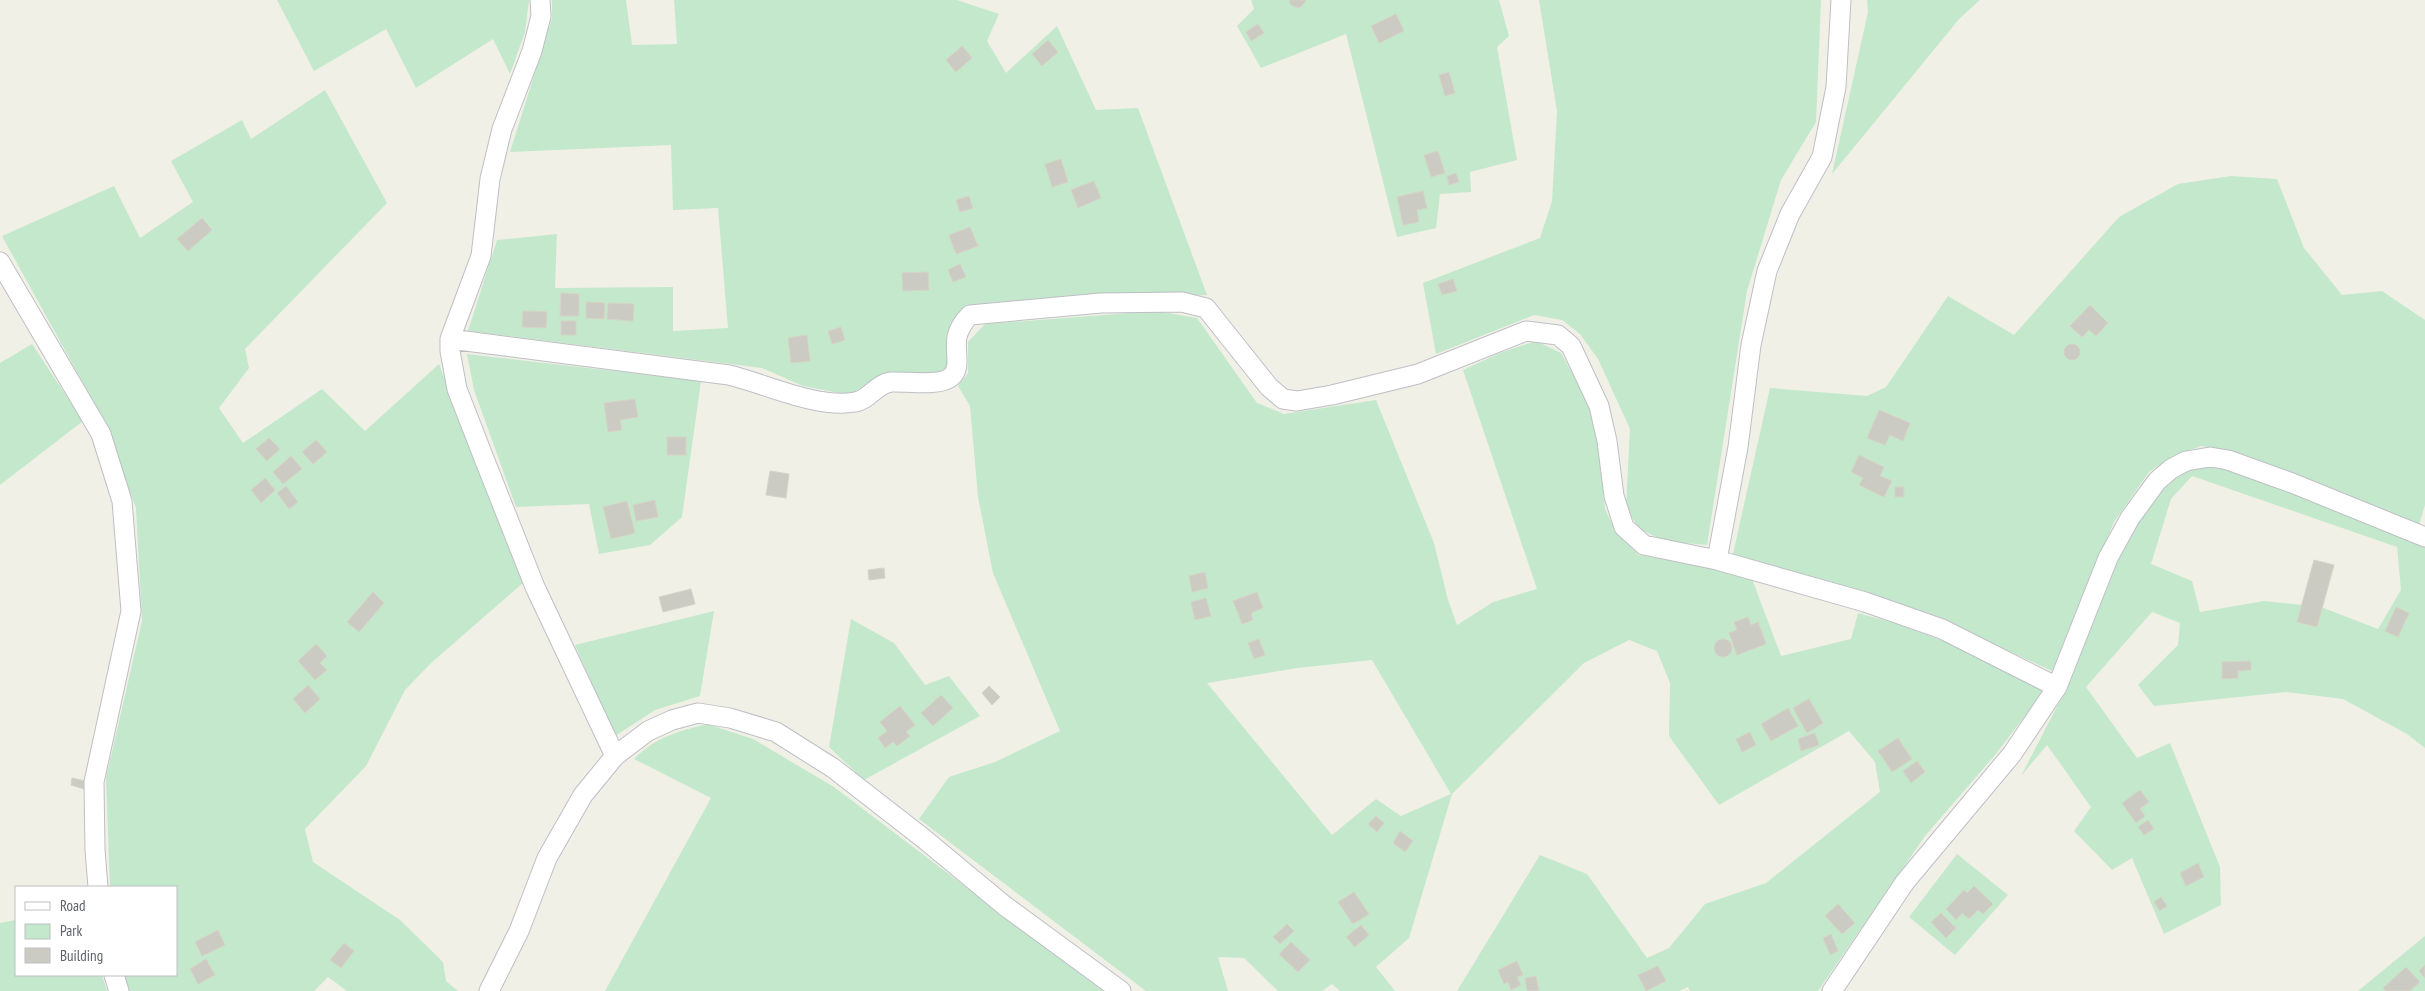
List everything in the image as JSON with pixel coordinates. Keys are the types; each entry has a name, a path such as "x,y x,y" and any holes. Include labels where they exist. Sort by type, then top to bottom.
{"street":[{"path":"540,0 541,16 532,51 502,129 490,179 481,256 450,339 450,351 457,389 484,461 536,587 614,756"},
{"path":"1717,560 1738,447 1751,345 1767,271 1790,214 1822,157 1836,87 1841,0"},
{"path":"0,262 101,434 122,501 131,611 94,782 95,850 98,886"},
{"path":"450,339 729,374 784,392 813,399 843,403 856,402 866,398 876,388 888,382 936,382 952,377 956,369 956,338 963,322 970,315 1101,303 1182,302 1206,308 1269,387 1283,399 1297,401 1332,395 1418,374 1526,331 1545,332 1558,335 1571,346 1599,406 1607,441 1614,496 1624,527 1644,545 1717,560 1865,602 1942,629 2057,687"},
{"path":"1832,991 1905,882 2012,754 2057,687 2108,558 2130,518 2157,481 2171,469 2186,461 2210,457 2228,460 2292,483 2425,537"},
{"path":"489,991 519,931 547,858 583,795 614,756 648,731 672,720 698,713 730,718 776,732 833,768 923,838 1005,906 1121,991"},
{"path":"114,976 119,991"}],"green space":[{"path":"277,0 529,0 525,32 510,74 493,39 416,88 386,29 314,71"},
{"path":"552,0 626,0 632,45 677,44 674,0 957,0 999,14 987,41 1006,73 1057,26 1096,110 1138,108 1207,295 965,306 950,324 950,362 944,372 884,374 849,395 803,386 762,368 468,331 497,240 557,234 555,288 673,287 673,331 728,328 718,208 673,210 671,145 510,152 552,18"},
{"path":"1251,0 1499,0 1509,36 1497,47 1517,160 1470,172 1471,192 1440,194 1436,228 1397,237 1346,34 1261,68 1237,26 1254,9"},
{"path":"1539,0 1821,0 1816,122 1781,180 1747,291 1707,545 1664,541 1638,528 1626,506 1630,429 1598,359 1580,334 1562,320 1534,315 1436,354 1423,283 1540,238 1552,201 1557,111"},
{"path":"1867,0 1980,0 1960,18 1832,174 1868,12"},
{"path":"325,90 387,203 245,349 249,368 219,408 243,443 322,389 365,431 439,364 524,582 430,664 405,690 366,766 305,829 313,862 400,920 443,962 446,981 458,991 347,991 328,977 314,991 129,991 124,976 178,976 178,886 110,886 106,778 142,621 136,508 104,421 2,236 114,186 140,238 193,202 171,161 242,120 251,139"},
{"path":"2231,176 2277,179 2304,248 2342,295 2382,291 2425,320 2425,505 2419,525 2228,451 2202,446 2174,455 2149,472 2114,522 2052,671 1976,636 1733,554 1770,388 1867,396 1886,387 1948,296 2014,335 2119,217 2178,184"},
{"path":"1156,311 1197,318 1257,403 1284,414 1376,400 1434,543 1448,600 1457,625 1493,602 1537,589 1463,370 1500,353 1536,341 1561,353 1587,400 1597,427 1605,509 1617,534 1639,555 1706,567 1752,579 1781,656 1851,639 1858,613 1897,624 1954,645 2045,690 1995,755 1925,836 1818,991 1690,991 1688,987 1679,991 1457,991 1540,855 1587,874 1647,958 1669,948 1705,904 1766,883 1880,792 1875,762 1849,731 1719,805 1669,736 1670,683 1657,651 1629,640 1584,663 1452,794 1409,938 1376,967 1395,991 1340,991 1332,984 1322,991 1278,991 1244,958 1218,957 1228,991 1146,991 919,819 949,777 995,762 1060,731 993,573 978,497 970,406 958,386 968,373 968,342 985,324","holes":["1372,660 1451,794 1401,816 1376,799 1332,835 1207,683 1297,668"]},
{"path":"32,344 83,421 0,485 0,363"},
{"path":"467,354 701,381 682,517 650,545 599,554 589,504 516,507 474,390"},
{"path":"2201,466 2245,472 2425,546 2425,748 2407,734 2343,699 2286,692 2154,706 2138,685 2178,645 2180,623 2152,612 2086,687 2137,758 2170,743 2220,867 2221,905 2164,934 2132,858 2112,870 2074,831 2091,807 2047,745 2021,776 2064,693 2108,573 2147,504 2178,471","holes":["2192,476 2397,547 2401,590 2378,629 2321,607 2264,601 2200,612 2192,581 2151,564 2171,499"]},
{"path":"714,611 700,696 655,710 615,736 575,645"},
{"path":"851,619 894,643 925,685 949,676 980,716 864,780 829,747"},
{"path":"707,724 753,739 834,787 1103,991 605,991 711,798 634,759 659,740"},
{"path":"1957,854 2008,895 1955,955 1909,917"},
{"path":"15,920 15,976 102,976 107,991 0,991 0,923"},
{"path":"2425,936 2425,991 2358,991"}],"building":[{"path":"1289,0 1306,0 1298,8 1291,5"},
{"path":"1396,14 1404,31 1379,43 1371,26"},
{"path":"1258,24 1264,33 1251,41 1246,32"},
{"path":"1048,40 1058,52 1042,66 1032,54"},
{"path":"962,46 972,58 956,72 946,60"},
{"path":"1449,72 1455,93 1445,96 1439,75"},
{"path":"1438,151 1445,173 1431,177 1424,155"},
{"path":"1061,159 1068,182 1052,187 1045,164"},
{"path":"1456,173 1459,182 1449,185 1447,176"},
{"path":"1094,181 1101,198 1078,208 1071,190"},
{"path":"1423,191 1427,208 1417,210 1419,222 1403,225 1397,197"},
{"path":"969,196 973,208 960,212 956,200"},
{"path":"202,218 212,230 188,251 177,239"},
{"path":"970,227 978,246 956,254 949,235"},
{"path":"960,264 966,277 953,282 948,270"},
{"path":"928,272 929,290 903,291 902,273"},
{"path":"1453,279 1457,291 1442,295 1438,284"},
{"path":"561,293 579,294 579,316 560,316"},
{"path":"586,302 605,303 604,319 586,318"},
{"path":"608,303 634,304 633,321 607,319"},
{"path":"2090,305 2108,323 2096,336 2089,330 2082,337 2070,326"},
{"path":"523,311 547,312 546,328 522,327"},
{"path":"561,321 576,321 576,335 561,335"},
{"path":"841,327 845,340 832,344 828,331"},
{"path":"807,335 810,361 791,363 788,338"},
{"path":"2072,344 2078,346 2080,352 2078,358 2072,360 2066,358 2064,352 2066,346"},
{"path":"635,399 638,417 620,420 622,430 608,432 604,403"},
{"path":"1879,410 1910,423 1903,441 1890,435 1885,445 1867,438"},
{"path":"667,437 686,437 686,455 667,455"},
{"path":"269,438 280,449 267,461 256,449"},
{"path":"316,440 327,452 313,464 302,452"},
{"path":"1859,455 1884,467 1880,476 1892,481 1884,497 1859,485 1863,478 1851,472"},
{"path":"291,456 302,469 283,484 273,472"},
{"path":"770,471 789,474 786,498 766,495"},
{"path":"265,478 275,490 261,503 251,490"},
{"path":"286,486 298,502 289,509 277,493"},
{"path":"1895,487 1904,487 1904,497 1895,497"},
{"path":"655,500 658,517 636,521 633,505"},
{"path":"627,501 635,533 611,539 603,507"},
{"path":"2314,560 2334,565 2317,627 2297,622"},
{"path":"884,568 885,578 869,580 868,570"},
{"path":"1205,572 1208,588 1192,592 1189,576"},
{"path":"691,589 695,604 663,612 659,597"},
{"path":"373,592 384,603 359,632 347,622"},
{"path":"1257,592 1263,608 1251,613 1253,620 1242,624 1233,601"},
{"path":"1206,598 1211,616 1195,620 1191,602"},
{"path":"2396,607 2409,613 2398,637 2385,631"},
{"path":"1748,617 1751,625 1758,622 1766,644 1737,655 1729,633 1737,630 1734,622"},
{"path":"1259,639 1265,655 1254,659 1248,643"},
{"path":"1719,639 1727,639 1732,644 1730,655 1719,657 1714,652 1714,644"},
{"path":"316,644 327,656 320,663 327,670 315,680 298,661"},
{"path":"2251,661 2251,670 2238,671 2238,678 2222,679 2222,662"},
{"path":"308,685 320,699 305,713 293,699"},
{"path":"989,686 1000,697 992,705 982,693"},
{"path":"941,695 953,708 933,726 921,713"},
{"path":"1809,699 1823,723 1807,733 1793,708"},
{"path":"900,706 915,725 906,732 910,736 897,746 893,742 885,748 878,738 887,731 880,722"},
{"path":"1788,708 1798,726 1771,741 1761,724"},
{"path":"1750,732 1756,745 1742,752 1736,739"},
{"path":"1815,733 1819,745 1801,751 1798,739"},
{"path":"1898,738 1912,759 1892,772 1878,751"},
{"path":"1917,761 1925,772 1911,783 1903,771"},
{"path":"72,778 86,781 84,789 71,785"},
{"path":"2140,790 2149,802 2140,809 2145,816 2136,823 2122,803"},
{"path":"1376,816 1384,823 1377,832 1368,824"},
{"path":"2148,820 2154,829 2144,835 2138,827"},
{"path":"1400,831 1413,841 1405,852 1393,843"},
{"path":"2198,863 2204,877 2186,886 2180,873"},
{"path":"1974,886 1993,904 1983,914 1978,910 1969,919 1962,913 1956,920 1946,909 1964,890 1967,893"},
{"path":"1354,892 1369,914 1353,924 1338,902"},
{"path":"2161,897 2167,906 2160,911 2154,902"},
{"path":"1838,904 1855,923 1842,934 1825,916"},
{"path":"1941,913 1956,928 1946,938 1931,922"},
{"path":"1287,924 1294,931 1280,944 1273,937"},
{"path":"1361,925 1369,935 1355,947 1346,937"},
{"path":"218,930 225,945 202,956 195,942"},
{"path":"1831,934 1838,951 1830,955 1823,938"},
{"path":"1291,942 1310,960 1298,972 1279,954"},
{"path":"344,943 354,951 341,968 330,960"},
{"path":"206,959 215,975 198,984 190,969"},
{"path":"1517,961 1523,975 1517,977 1521,985 1511,990 1508,982 1504,984 1498,970"},
{"path":"2425,965 2425,978 2419,971"},
{"path":"1658,966 1666,981 1646,991 1638,975"},
{"path":"2406,967 2420,982 2410,991 2386,991 2383,988"},
{"path":"1536,976 1539,991 1527,991 1525,978"}]}
